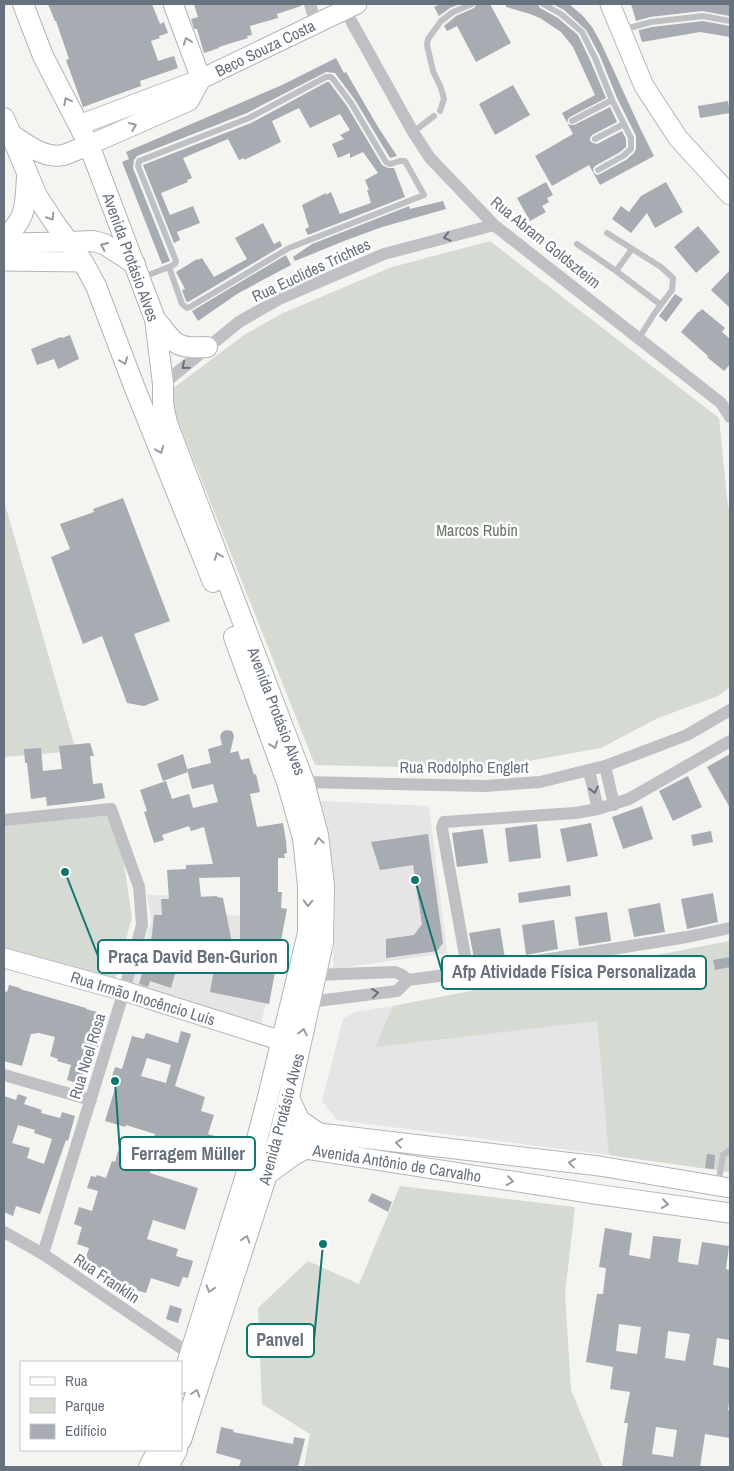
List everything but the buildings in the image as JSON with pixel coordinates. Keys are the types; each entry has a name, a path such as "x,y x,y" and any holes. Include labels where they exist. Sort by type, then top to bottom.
{"main road":[{"name":"Avenida Protásio Alves","path":"22,4 43,56 89,145 155,319 163,384 163,404 167,424 304,782 318,835 324,885 323,942 290,1096 279,1138 182,1437"},
{"name":"Avenida Protásio Alves","path":"8,127 37,196 70,242 96,286 221,601 287,782 303,838 308,886 308,933 268,1101 182,1380"},
{"path":"8,127 33,149 50,155 62,155 89,145"},
{"path":"4,239 22,218 27,175"},
{"path":"70,242 93,241 104,244 138,271"},
{"path":"155,319 176,345 188,348 207,347"},
{"path":"142,404 163,384"},
{"path":"256,1142 279,1138 273,1125 268,1101"},
{"path":"149,1467 157,1451"},
{"path":"168,1467 176,1451"}],"street":[{"path":"173,4 201,79"},
{"path":"310,4 316,24"},
{"path":"610,4 644,86 678,138 727,188"},
{"name":"Beco Souza Costa","path":"79,126 201,79 351,7"},
{"name":"Rua Abram Goldszteim","path":"351,7 413,132 430,158 494,225 721,403 730,418"},
{"name":"Beco Souza Costa","path":"89,145 189,101 201,79"},
{"name":"Rua Euclides Trichtes","path":"163,384 239,322 279,299 384,254 494,225"},
{"path":"4,243 70,242"},
{"path":"4,261 83,262"},
{"name":"Rua Rodolpho Englert","path":"304,782 484,786 540,782 605,766 687,735 730,710"},
{"path":"468,972 442,828 444,822 575,813 614,805 629,799 730,741"},
{"path":"605,766 614,805"},
{"path":"589,771 598,809"},
{"name":"Rua Noel Rosa","path":"4,820 111,809 139,887 142,925 124,991 43,1254"},
{"path":"310,1002 397,990 408,980 687,937 730,928"},
{"name":"Rua Irmão Inocêncio Luís","path":"4,958 124,991 282,1041"},
{"path":"316,975 396,972 408,980"},
{"path":"346,974 346,997"},
{"path":"4,1075 91,1100"},
{"path":"290,1096 300,1120 319,1133"},
{"name":"Avenida Antônio de Carvalho","path":"279,1138 319,1133 599,1166 724,1187"},
{"name":"Avenida Antônio de Carvalho","path":"279,1138 306,1149 730,1213"},
{"path":"266,1175 306,1149"},
{"path":"595,1194 599,1166"},
{"path":"616,1197 620,1170"},
{"name":"Rua Franklin","path":"4,1232 43,1254 190,1354"}],"lane":[{"path":"413,132 437,113 444,99 442,88 433,71 427,45 428,39 440,21 453,12 472,4"},
{"path":"543,4 561,14 582,32 631,138 632,149 598,170"},
{"path":"621,31 651,22 703,16 730,21"},
{"path":"138,271 169,267 174,264 175,258 138,166 139,161 249,118 326,77 333,79 351,103 386,162 390,164 405,161 424,194 289,248 187,308 182,304 169,267"},
{"path":"572,120 612,100"},
{"path":"595,139 624,124"},
{"path":"607,233 661,267 673,278 672,290 639,338"},
{"path":"577,244 661,305"},
{"path":"616,271 632,249"},
{"path":"724,1187 723,1156 730,1150"}],"shaded area":[{"path":"321,801 429,806 447,953 333,969 335,916 333,868"},
{"path":"147,895 212,896 216,913 282,921 261,1026 130,986 152,920"},
{"path":"730,941 730,1172 337,1120 322,1101 343,1019 355,1012"}],"green space":[{"name":"Marcos Rubin","path":"490,241 719,418 730,517 730,687 718,696 658,718 601,748 484,769 315,765 167,393 244,335 283,313 392,267"},
{"path":"4,501 76,751 4,757"},
{"path":"116,811 132,917 115,981 4,949 4,826"},
{"path":"730,941 730,1172 609,1155 597,1021 375,1047 393,1006"},
{"path":"400,1186 575,1207 565,1294 571,1390 603,1467 304,1467 310,1434 262,1404 258,1308 308,1261 359,1284"}],"place":[{"name":"Praça David Ben-Gurion","path":"65,872"},
{"name":"Afp Atividade Física Personalizada","path":"415,880"},
{"name":"Ferragem Müller","path":"115,1081"},
{"name":"Panvel","path":"323,1244"}]}
